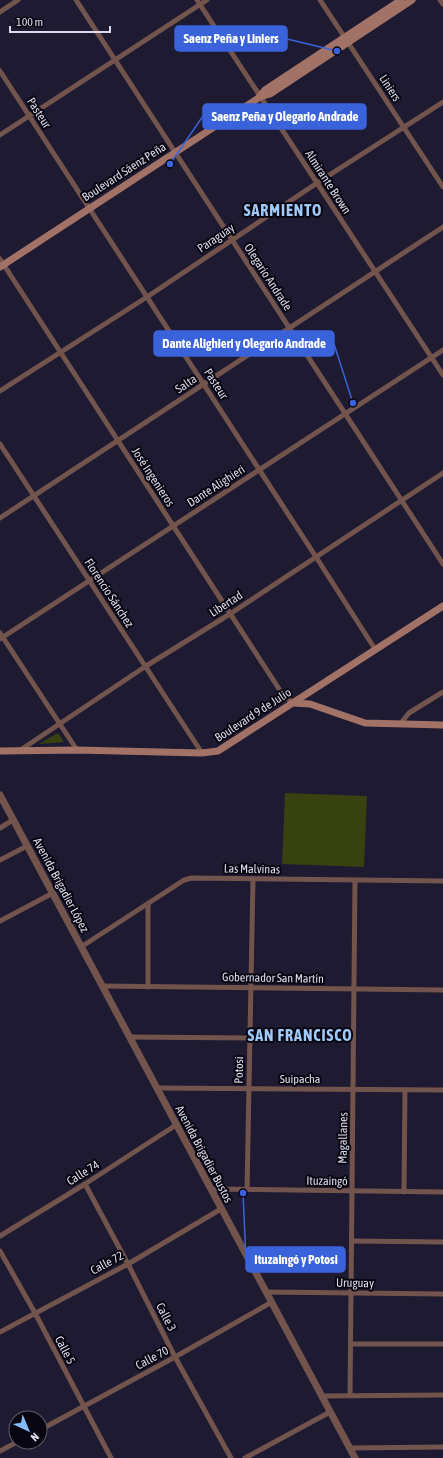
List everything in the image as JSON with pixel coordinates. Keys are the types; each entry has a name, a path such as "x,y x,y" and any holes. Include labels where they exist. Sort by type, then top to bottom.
{"main road":[{"name":"Boulevard Sáenz Peña","path":"1,264 260,97 270,94 401,0"},
{"name":"Boulevard Sáenz Peña","path":"346,40 412,0"},
{"name":"Boulevard 9 de Julio","path":"0,751 77,750 202,753 218,751 227,747 443,606"},
{"path":"293,703 310,704 365,722 443,725"}],"street":[{"path":"0,12 18,0"},
{"name":"Olegario Andrade","path":"76,0 443,564"},
{"path":"0,135 115,60 198,2 207,0"},
{"name":"Liniers","path":"320,0 443,187"},
{"path":"440,0 443,4"},
{"name":"Almirante Brown","path":"198,2 443,375"},
{"name":"Pasteur","path":"0,71 375,649"},
{"name":"Paraguay","path":"0,392 147,297 317,183 443,102"},
{"name":"Salta","path":"0,518 443,228"},
{"name":"José Ingenieros","path":"1,264 61,353 283,695 293,703"},
{"name":"Dante Alighieri","path":"1,636 89,581 443,350"},
{"name":"Florencio Sánchez","path":"0,444 202,753"},
{"name":"Libertad","path":"19,750 146,666 230,614 443,473"},
{"path":"1,636 77,750"},
{"path":"400,724 409,713 443,692"},
{"name":"Avenida Brigadier López","path":"0,795 102,986"},
{"path":"0,828 13,820"},
{"path":"0,860 27,846"},
{"name":"Las Malvinas","path":"81,947 184,880 192,878 443,881"},
{"name":"Potosi","path":"247,1190 253,879"},
{"name":"Magallanes","path":"350,1396 355,880"},
{"path":"0,921 53,893"},
{"path":"148,904 148,987"},
{"name":"Gobernador San Martín","path":"102,986 443,990"},
{"name":"Avenida Brigadier Bustos","path":"102,986 355,1458"},
{"path":"129,1037 250,1038"},
{"name":"Suipacha","path":"157,1088 443,1090"},
{"path":"404,1192 405,1090"},
{"name":"Calle 74","path":"0,1236 85,1184 176,1125"},
{"name":"Calle 3","path":"85,1184 128,1264 175,1357 231,1458"},
{"name":"Ituzaingó","path":"211,1189 443,1192"},
{"name":"Calle 72","path":"0,1332 128,1264 221,1209"},
{"path":"352,1241 443,1242"},
{"name":"Calle 5","path":"0,1251 111,1458"},
{"name":"Uruguay","path":"266,1292 443,1294"},
{"name":"Calle 70","path":"48,1426 175,1357 272,1302"},
{"path":"351,1344 443,1344"},
{"path":"322,1396 443,1394"},
{"path":"244,1458 330,1412"},
{"path":"350,1448 443,1447"}],"green space":[{"path":"58,733 64,742 39,744"},
{"path":"285,793 367,796 364,867 282,864"}],"place":[{"name":"Saenz Peña y Liniers","path":"337,51"},
{"name":"Saenz Peña y Olegario Andrade","path":"170,164"},
{"name":"Dante Alighieri y Olegario Andrade","path":"353,403"},
{"name":"Ituzaingó y Potosi","path":"243,1193"}],"district":[{"name":"SARMIENTO","path":"283,210"},
{"name":"SAN FRANCISCO","path":"300,1035"}]}
